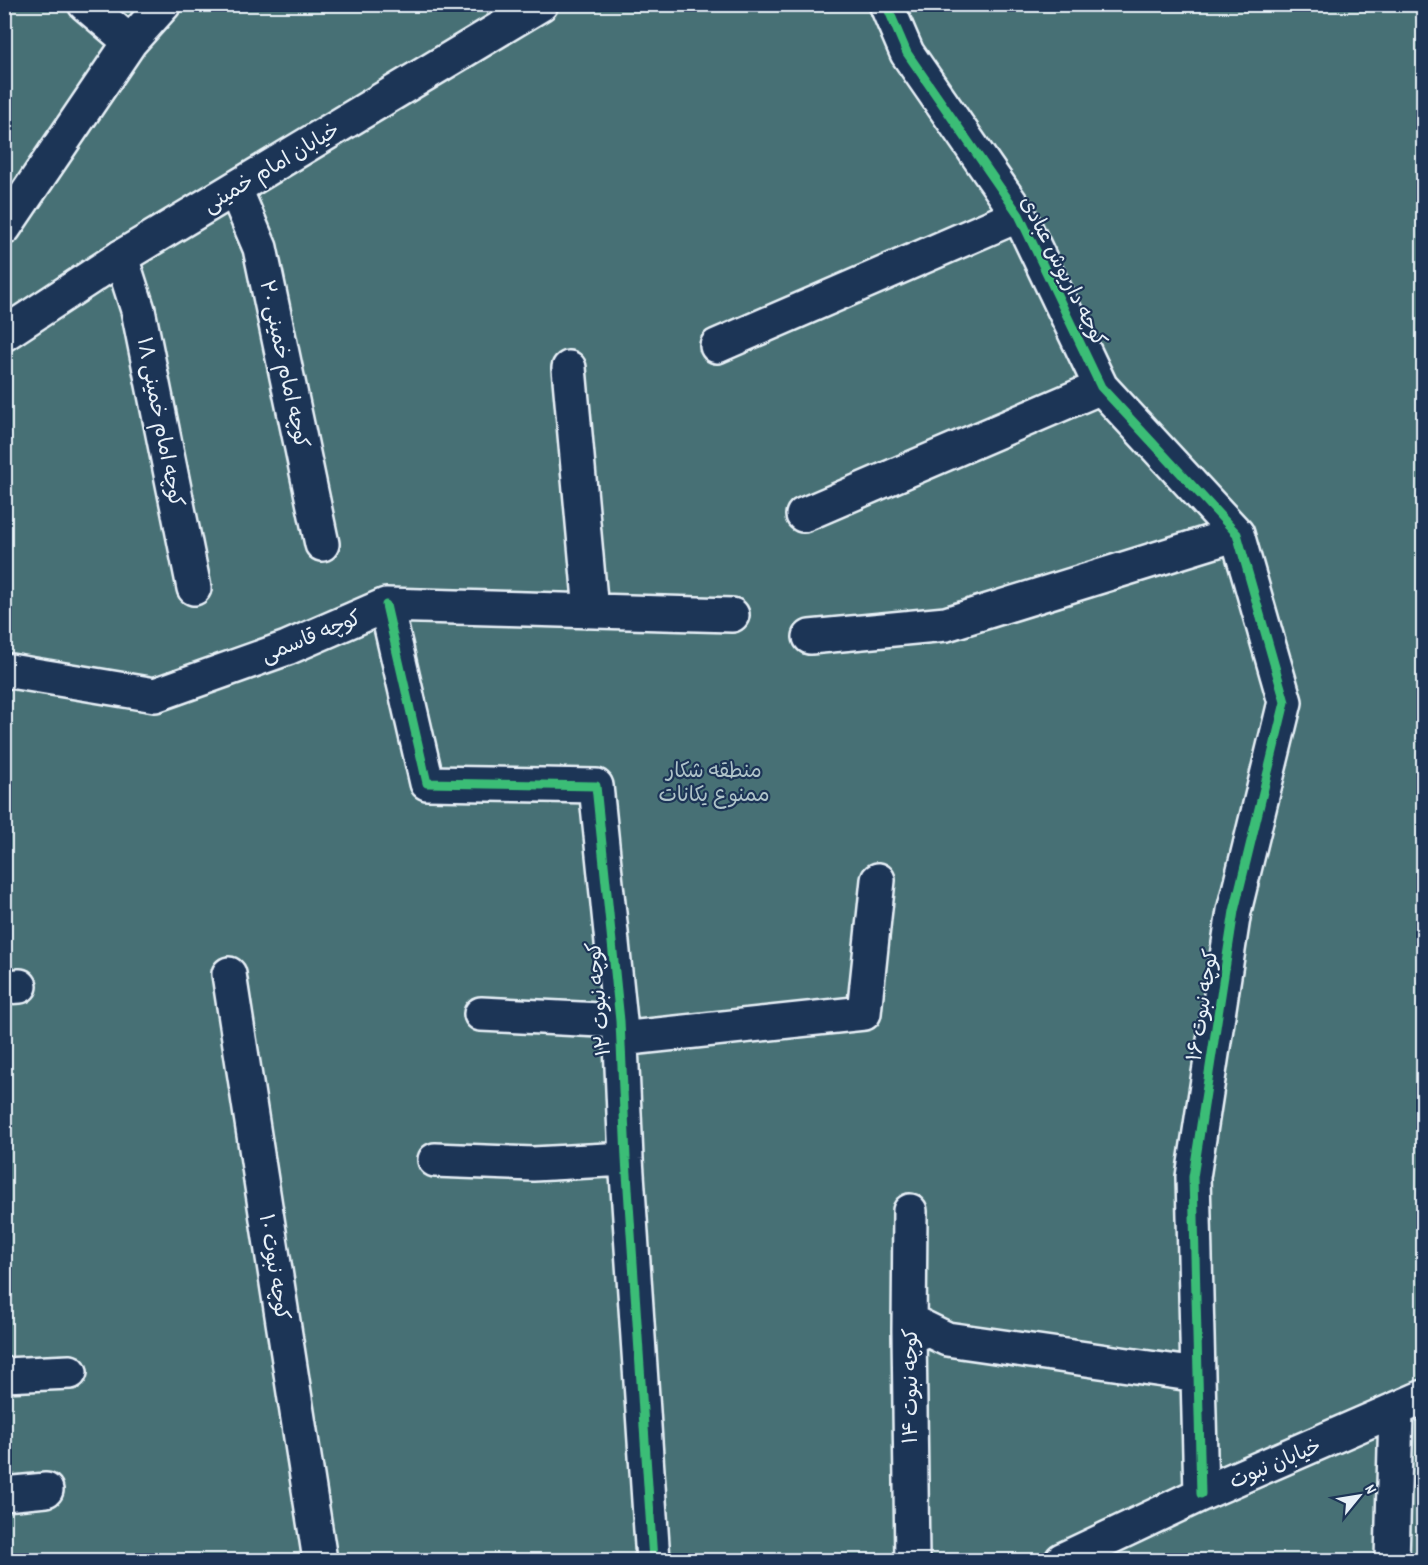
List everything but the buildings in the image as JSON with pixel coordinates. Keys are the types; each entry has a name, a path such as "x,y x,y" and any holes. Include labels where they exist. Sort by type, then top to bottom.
{"street":[{"path":"85,4 130,42"},
{"path":"4,228 130,42 164,4"},
{"name":"خیابان امام خمینی","path":"4,334 121,257 541,4"},
{"name":"کوچه داریوش عبادی","path":"886,4 907,53 1019,215 1101,387 1237,534"},
{"name":"کوچه امام خمینی ۲۰","path":"235,189 260,248 322,544"},
{"path":"717,346 1019,215"},
{"name":"کوچه امام خمینی ۱۸","path":"121,257 138,310 194,588"},
{"path":"569,368 591,611"},
{"path":"803,514 1101,387"},
{"path":"810,637 946,624 1237,534"},
{"name":"کوچه نبوت ۱۶","path":"1201,1494 1193,1177 1234,910 1285,702 1237,534"},
{"name":"کوچه قاسمی","path":"4,670 155,695 287,648 386,605 732,615"},
{"name":"کوچه نبوت ۱۲","path":"386,605 427,783 596,786 620,1030 626,1159 653,1560"},
{"path":"481,1014 620,1030 864,1013 878,880"},
{"name":"کوچه نبوت ۱۰","path":"229,974 320,1560"},
{"path":"435,1160 533,1164 626,1159"},
{"name":"کوچه نبوت ۱۴","path":"910,1211 912,1560"},
{"path":"910,1321 947,1339 1198,1375"},
{"path":"4,1376 70,1372"},
{"path":"1392,1560 1410,1404"},
{"name":"خیابان نبوت","path":"1062,1560 1201,1494 1410,1404"},
{"path":"4,1494 46,1490"}],"green space":[{"name":"منطقه شکار ممنوع یکانات","path":"5,5 1423,5 1423,1560 5,1560"}],"cycle path":[{"path":"886,4 907,53 1019,215 1101,387 1237,534 1285,702 1234,911 1193,1177 1201,1494"},
{"path":"386,605 427,783 596,786 620,1021 626,1159 653,1560"}]}
